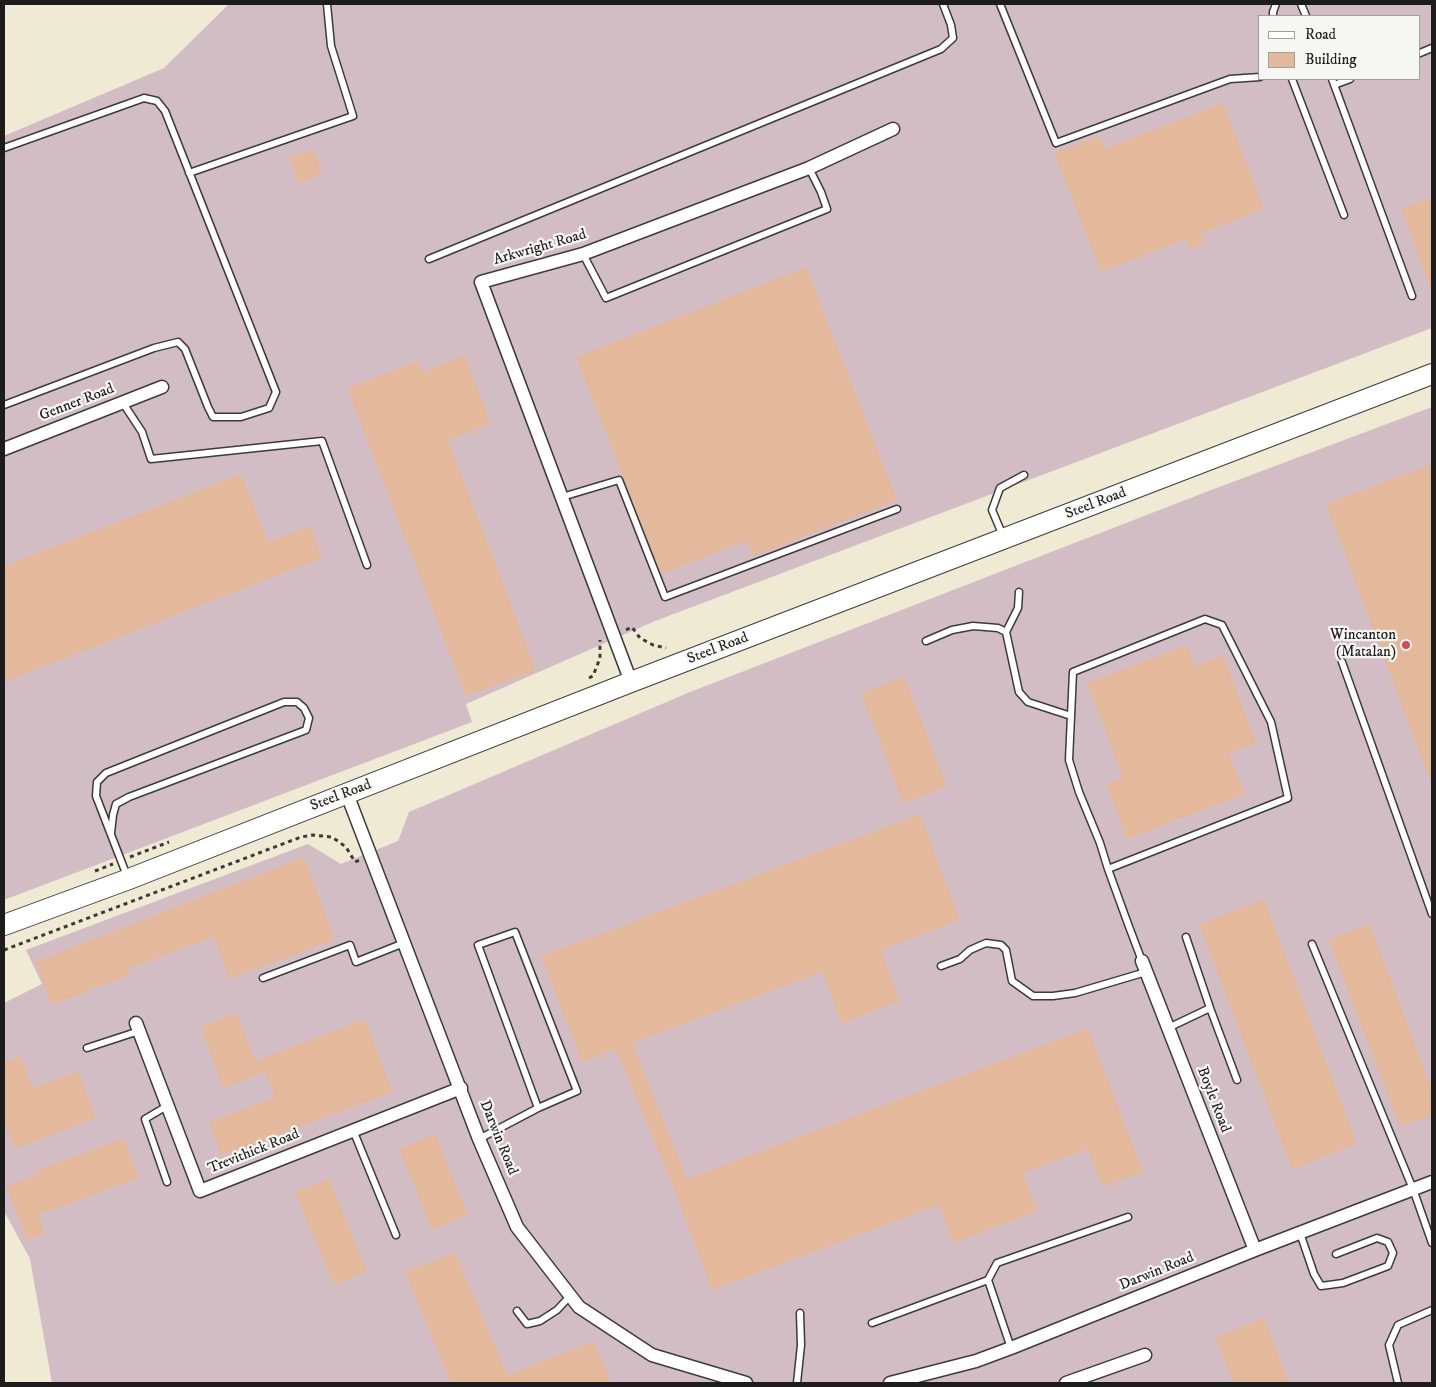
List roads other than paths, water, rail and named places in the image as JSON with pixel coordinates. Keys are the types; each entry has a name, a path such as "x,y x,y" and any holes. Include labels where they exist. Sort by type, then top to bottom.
{"main road":[{"name":"Steel Road","path":"4,925 129,879 631,682 1432,374"}],"street":[{"name":"Arkwright Road","path":"631,682 481,282 583,254 809,168 893,129"},
{"name":"Genner Road","path":"4,449 162,387"},
{"name":"Darwin Road","path":"347,794 479,1139 517,1227 579,1307 652,1355 746,1383"},
{"name":"Boyle Road","path":"1144,966 1254,1250"},
{"name":"Trevithick Road","path":"137,1027 200,1191 461,1088"},
{"name":"Darwin Road","path":"890,1383 976,1361 1254,1250 1432,1182"},
{"path":"1066,1383 1145,1355"}],"lane":[{"path":"189,173 353,116 331,46 327,4"},
{"path":"429,259 941,49 953,38 952,24 944,4"},
{"path":"1000,4 1056,144 1230,79 1258,77"},
{"path":"1292,80 1344,215"},
{"path":"1333,82 1412,296"},
{"path":"4,148 144,98 157,101 165,110 276,392 269,408 241,417 213,417 185,349 178,342 154,348 4,405"},
{"path":"583,254 606,298 827,209 809,168"},
{"path":"123,402 142,432 151,459 322,441 367,565"},
{"path":"1004,539 992,510 1000,488 1024,475"},
{"path":"562,497 619,480 665,597 897,509"},
{"path":"1019,592 1018,608 1006,632 1019,692 1028,702 1071,716"},
{"path":"941,966 960,959 970,950 986,943 1001,945 1006,950 1012,981 1033,996 1052,996 1075,993 1144,966 1108,869 1100,843 1079,792 1069,760 1073,672 1205,619 1222,625 1271,722 1288,798 1108,869"},
{"path":"926,641 952,630 972,626 998,628 1006,632"},
{"path":"1342,662 1432,914"},
{"path":"111,833 112,815 116,804 129,797 301,733 306,730 308,718 304,708 297,702 284,702 106,772 97,782 96,796 129,879"},
{"path":"479,1139 538,1108 577,1091 515,932 478,945 538,1108"},
{"path":"1186,937 1237,1080"},
{"path":"263,978 350,945 356,962 404,943"},
{"path":"1312,944 1413,1189 1432,1243"},
{"path":"1168,1028 1210,1008"},
{"path":"87,1048 137,1027"},
{"path":"167,1182 145,1120 168,1106"},
{"path":"353,1130 396,1236"},
{"path":"872,1323 988,1280 997,1263 1128,1217"},
{"path":"1300,1233 1314,1274 1321,1286 1343,1283 1388,1266 1392,1253 1388,1242 1377,1238 1336,1254"},
{"path":"988,1280 1011,1348"},
{"path":"517,1311 527,1324 540,1321 557,1310 571,1296"},
{"path":"1398,1383 1389,1345 1398,1325 1432,1310"},
{"path":"797,1383 801,1345 800,1313"}],"place":[{"name":"Wincanton (Matalan)","path":"1406,645"}]}
